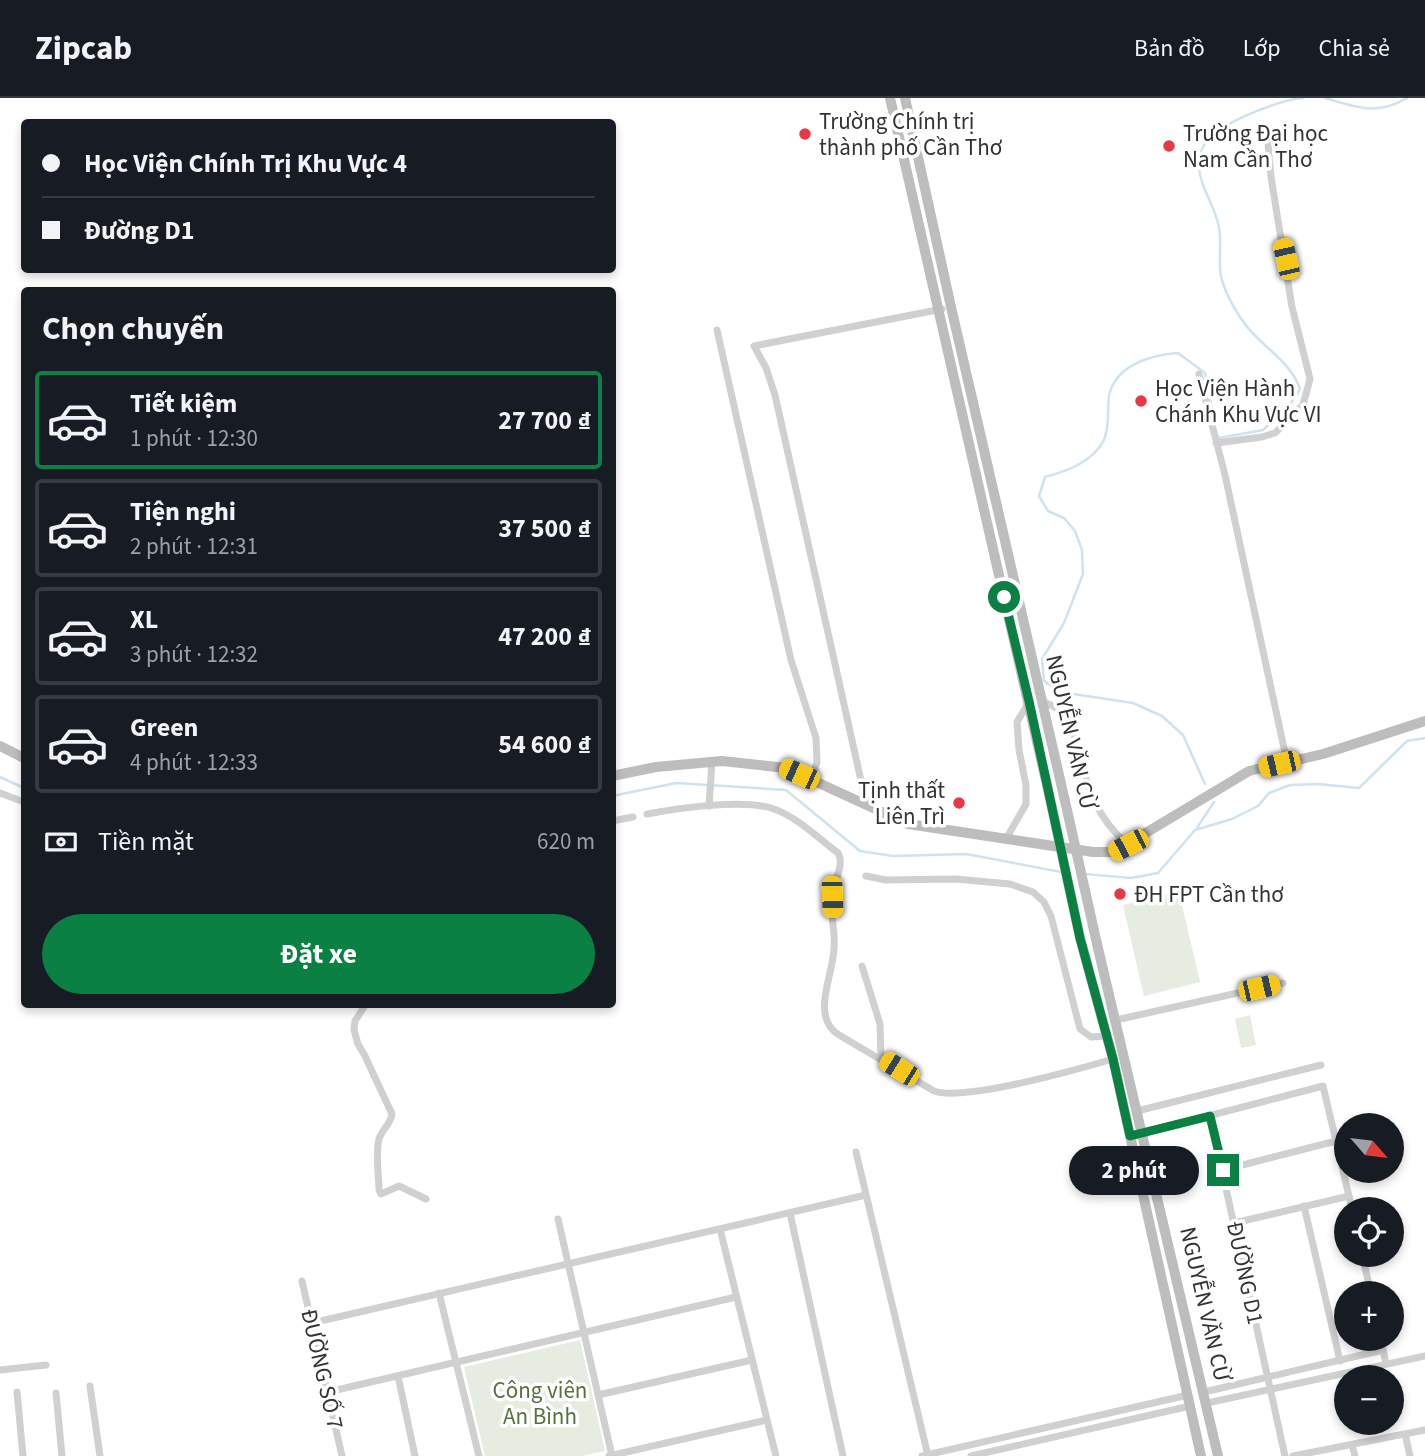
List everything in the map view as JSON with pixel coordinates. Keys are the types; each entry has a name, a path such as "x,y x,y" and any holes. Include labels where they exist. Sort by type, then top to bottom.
{"main road":[{"name":"NGUYỄN VĂN CỪ","path":"890,98 1029,701 1080,938 1113,1059 1201,1456"},
{"name":"NGUYỄN VĂN CỪ","path":"905,98 970,393 1218,1456"},
{"path":"902,156 918,152"},
{"path":"958,396 970,393"},
{"path":"998,571 1011,569"},
{"path":"616,775 656,767 711,768 722,761 786,768 908,824 1093,852 1114,852 1249,771 1323,754 1425,721"},
{"path":"0,746 21,756"},
{"path":"1130,1136 1143,1133"},
{"path":"1189,1401 1205,1397"}],"street":[{"path":"1216,443 1262,438 1275,433 1303,405 1310,379 1292,307 1271,177 1267,133"},
{"path":"866,803 775,395 766,368 754,346 951,307"},
{"path":"717,330 791,660 816,738 817,762 812,779"},
{"path":"1199,374 1287,762"},
{"path":"1006,839 1026,804 1017,722 1029,701"},
{"path":"1042,701 1063,711 1069,718 1095,805 1107,825 1128,845"},
{"path":"709,803 711,768"},
{"path":"0,793 21,801"},
{"path":"647,814 709,803 772,808 838,853 841,858 832,897 835,948 824,1003 827,1023 833,1031 934,1091 949,1094 1051,1077 1113,1059"},
{"path":"616,820 633,817"},
{"path":"866,876 886,880 975,880 1010,884 1033,892 1044,902 1051,916 1080,1028 1091,1037 1107,1036"},
{"path":"862,966 880,1024 881,1058"},
{"path":"1116,1020 1283,983"},
{"path":"363,1008 355,1021 354,1030 358,1044 392,1114 391,1120 380,1135 379,1190 381,1195 399,1186 426,1199"},
{"path":"1137,1111 1321,1065"},
{"path":"1143,1133 1323,1086 1334,1133"},
{"name":"ĐƯỜNG D1","path":"1210,1116 1284,1456"},
{"path":"1223,1170 1334,1142"},
{"path":"856,1152 926,1456 1189,1401"},
{"path":"1234,1223 1349,1195 1346,1183"},
{"path":"312,1323 866,1195"},
{"path":"1304,1206 1340,1361"},
{"path":"790,1213 843,1456"},
{"path":"558,1219 611,1456 767,1420"},
{"path":"720,1229 776,1456"},
{"name":"ĐƯỜNG SỐ 7","path":"302,1281 342,1456"},
{"path":"439,1293 479,1456"},
{"path":"327,1392 736,1297"},
{"path":"1205,1397 1267,1377 1379,1351"},
{"path":"1383,1351 1386,1363"},
{"path":"1205,1397 1270,1389 1425,1356"},
{"path":"598,1395 752,1360"},
{"path":"0,1370 46,1365"},
{"path":"398,1376 415,1456"},
{"path":"90,1386 100,1456"},
{"path":"17,1392 23,1456"},
{"path":"56,1393 62,1456"},
{"path":"971,1456 1189,1401"},
{"path":"1293,1456 1425,1430"},
{"path":"1405,1434 1410,1456"},
{"path":"1352,1445 1354,1456"}],"green space":[{"path":"1179,892 1200,982 1144,996 1123,905"},
{"path":"1250,1015 1256,1045 1241,1048 1235,1019"},
{"name":"Công viên An Bình","path":"580,1340 605,1451 582,1456 485,1456 464,1367"}],"waterway":[{"path":"1218,436 1219,438 1263,430 1291,403 1300,389 1289,369 1249,329 1222,281 1219,228 1200,175 1202,149 1210,137 1222,128 1270,106 1303,98"},
{"path":"1325,98 1366,108 1386,107 1407,98"},
{"path":"1205,784 1183,735 1162,716 1133,703 1060,692 1044,681 1042,659 1064,623 1083,574 1082,550 1075,531 1064,518 1048,511 1039,496 1045,477 1079,464 1099,448 1106,434 1109,396 1113,385 1126,369 1146,359 1178,353 1205,373 1212,409"},
{"path":"1085,874 1131,878 1158,873 1195,830 1232,819 1258,806 1269,793 1290,785 1318,784 1359,788 1407,741 1425,738"},
{"path":"0,777 21,787"},
{"path":"616,795 676,783 786,790 860,851 893,856 966,854 1061,872"},
{"path":"1197,828 1214,802"}],"place":[{"name":"Trường Chính trị thành phố Cần Thơ","path":"805,134"},
{"name":"Trường Đại học Nam Cần Thơ","path":"1169,146"},
{"name":"Học Viện Hành Chánh Khu Vực VI","path":"1141,401"},
{"name":"Tịnh thất Liên Trì","path":"959,803"},
{"name":"ĐH FPT Cần thơ","path":"1120,894"}],"route":[{"path":"1004,597 1080,938 1113,1059 1130,1136 1210,1116 1223,1170"}]}
